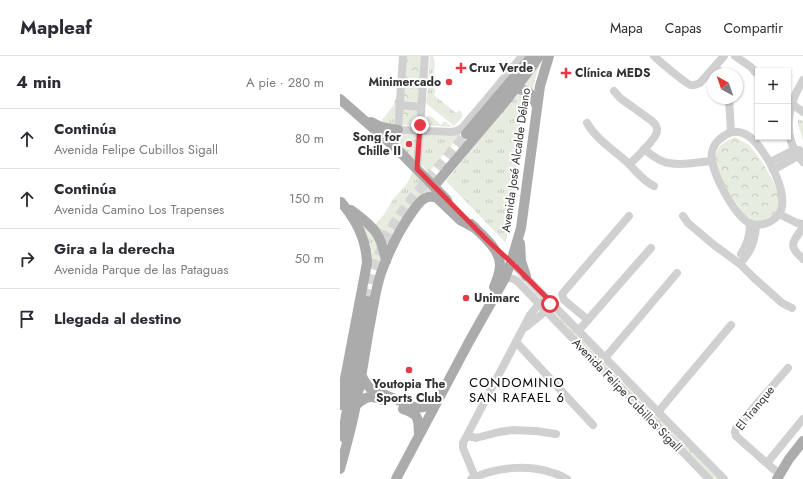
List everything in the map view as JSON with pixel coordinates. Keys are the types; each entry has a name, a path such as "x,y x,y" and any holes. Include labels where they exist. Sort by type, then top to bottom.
{"main road":[{"name":"Avenida José Alcalde Délano","path":"466,134 532,56"},
{"path":"434,186 515,89 539,56"},
{"name":"Avenida José Alcalde Délano","path":"396,479 440,395 505,278 511,262 521,228 540,86 549,56"},
{"path":"515,89 530,93 537,107"},
{"path":"340,99 361,116 417,169 488,241 511,262"},
{"path":"361,116 381,127 398,130"},
{"path":"340,468 356,405 375,295 386,261 406,221 419,203 426,197 432,196 460,220 475,228"},
{"path":"340,202 373,228 381,241 386,261"},
{"path":"340,202 352,216 360,231 366,252 367,263 340,405"},
{"path":"521,228 520,254 526,276"},
{"path":"488,241 497,254 500,264 491,301"},
{"path":"340,465 346,415 368,299"},
{"path":"361,375 370,389 417,408 424,407 440,395"},
{"path":"356,405 361,400 368,397 374,397 412,412 418,419 420,434"},
{"path":"779,476 802,445"}],"street":[{"path":"403,56 398,130 451,132 462,128 522,56"},
{"path":"417,169 425,56"},
{"path":"654,56 690,85 698,84 707,77"},
{"path":"716,68 724,56"},
{"path":"735,56 751,67 755,72"},
{"path":"772,166 800,155 790,117 792,104 803,80"},
{"path":"614,91 620,98 646,116 656,125 657,128 655,136 629,164"},
{"path":"730,104 733,132"},
{"path":"733,132 734,104"},
{"path":"792,104 803,112"},
{"path":"400,105 422,107"},
{"path":"587,123 592,131 639,175 654,186"},
{"path":"733,132 744,134 751,138 772,166 779,182 783,204 781,212 771,221 762,224 753,224 741,216 726,196 717,177 712,159 714,147 725,134 733,132"},
{"path":"645,148 658,159 668,163 679,164 712,159"},
{"path":"781,212 801,222 793,247 803,258"},
{"name":"Avenida Felipe Cubillos Sigall","path":"588,320 564,300 562,296 563,292 628,216"},
{"path":"682,216 686,222 738,263 782,303 792,308"},
{"path":"738,263 744,251 753,224"},
{"name":"Avenida Felipe Cubillos Sigall","path":"579,330 651,248"},
{"name":"Avenida Felipe Cubillos Sigall","path":"511,262 723,479"},
{"name":"Avenida Felipe Cubillos Sigall","path":"606,358 677,273"},
{"name":"Avenida Felipe Cubillos Sigall","path":"505,278 517,280 709,479"},
{"path":"555,306 544,301 532,312 462,445 473,478 509,468 523,468 542,470 554,473 567,479"},
{"path":"524,328 546,311"},
{"name":"Avenida Felipe Cubillos Sigall","path":"658,412 731,326"},
{"path":"516,342 593,425"},
{"name":"El Tranque","path":"779,476 767,463 736,436 735,430 788,368"},
{"path":"767,463 803,419"},
{"path":"468,436 476,438 513,430 556,434"},
{"path":"698,468 705,469 714,479"}],"green space":[{"path":"406,56 422,56 417,126 401,125"},
{"path":"430,56 433,56 435,66 432,78 428,83"},
{"path":"543,56 533,90 521,86"},
{"path":"429,88 436,90 434,95 456,113 460,110 463,116 454,126 427,104 426,102"},
{"path":"518,94 525,95 506,243 446,181"},
{"path":"395,98 397,98 394,124 384,123 381,121 394,105"},
{"path":"428,116 432,117 441,125 445,121 452,127 424,125 424,119"},
{"path":"798,119 803,121 803,141 798,124"},
{"path":"387,134 415,135 415,157 412,158"},
{"path":"425,135 450,136 460,135 428,173 421,164 423,137"},
{"path":"735,137 749,145 763,163 780,197 778,211 765,220 756,221 744,214 726,188 719,174 716,161 717,151 723,143"},
{"path":"413,171 433,192 387,251 375,226 392,201 408,182"},
{"path":"361,225 373,231 382,257 381,265 373,262 369,271"},
{"path":"516,274 539,296 720,479 714,479"}],"tunnel":[{"path":"368,299 379,255 393,225 403,210 466,134"}],"place":[{"name":"Cruz Verde","path":"461,68"},
{"name":"Clínica MEDS","path":"566,73"},
{"name":"Minimercado","path":"449,82"},
{"name":"Song for Chille II","path":"409,144"},
{"name":"Unimarc","path":"466,298"},
{"name":"Youtopia The Sports Club","path":"409,370"}],"district":[{"name":"CONDOMINIO SAN RAFAEL 6","path":"517,390"}],"route":[{"path":"420,125 417,169 555,306 550,304"}]}
